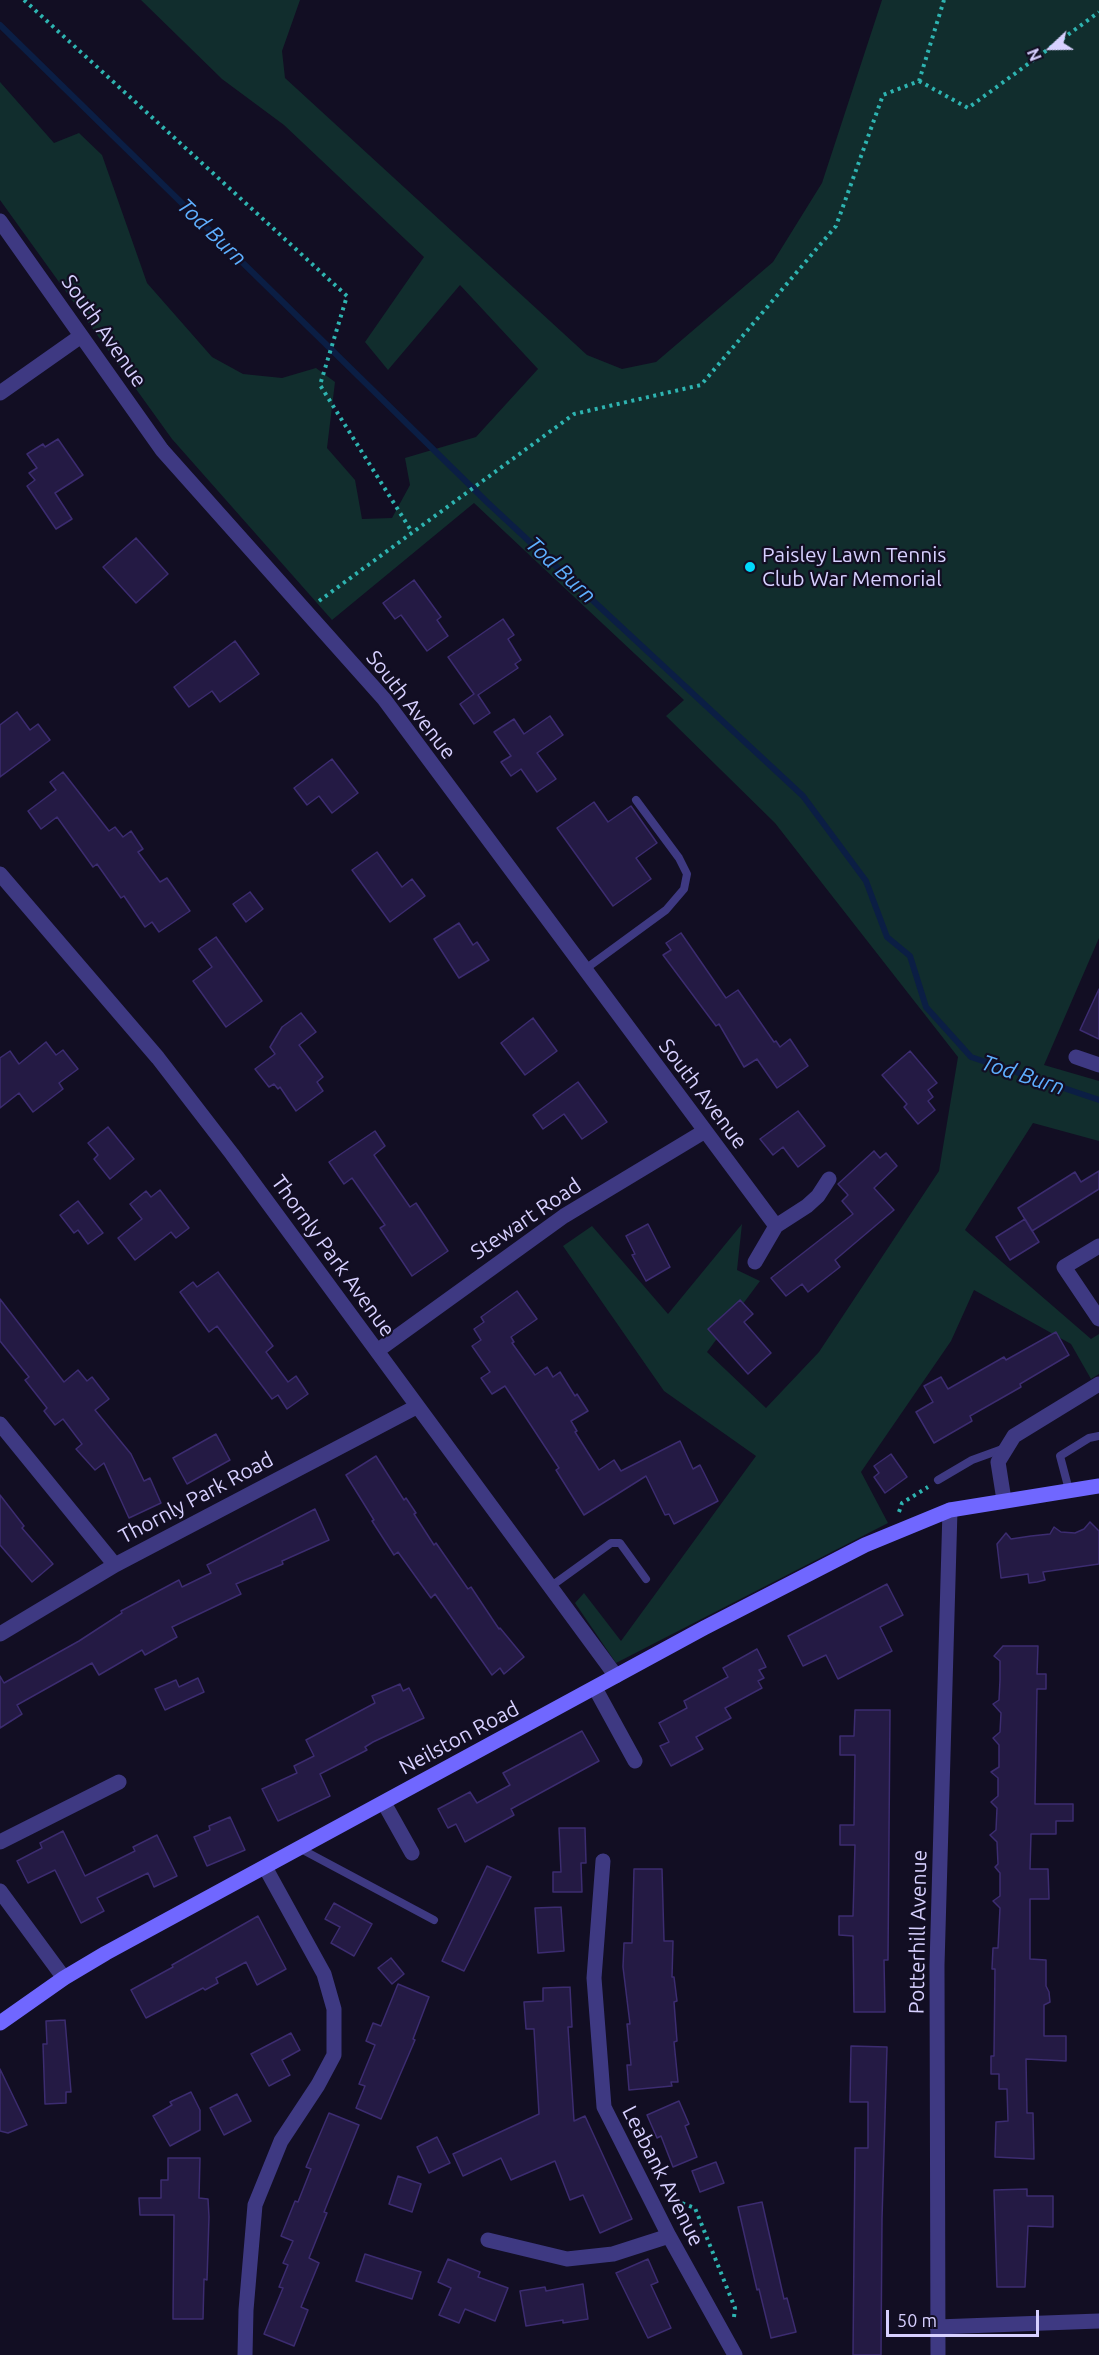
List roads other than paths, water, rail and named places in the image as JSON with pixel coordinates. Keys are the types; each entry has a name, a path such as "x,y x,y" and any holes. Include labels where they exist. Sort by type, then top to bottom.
{"main road":[{"name":"Neilston Road","path":"0,2023 64,1977 615,1676 825,1565 892,1533 950,1510 1099,1486"}],"street":[{"name":"South Avenue","path":"0,221 162,450 384,699 776,1226"},
{"path":"0,393 81,336"},
{"name":"Thornly Park Avenue","path":"0,873 158,1058 232,1154 615,1676"},
{"path":"1076,1057 1099,1065"},
{"name":"Stewart Road","path":"377,1351 564,1216 705,1131"},
{"path":"755,1262 776,1226 807,1206 818,1196 829,1179"},
{"path":"1097,1311 1064,1267 1099,1246"},
{"path":"1004,1500 998,1462 1014,1436 1099,1384"},
{"name":"Thornly Park Road","path":"0,1634 115,1565 416,1407"},
{"path":"0,1424 115,1565"},
{"name":"Potterhill Avenue","path":"938,2355 937,1965 950,1510"},
{"path":"595,1688 635,1761"},
{"path":"0,1842 119,1782"},
{"path":"384,1803 412,1853"},
{"name":"Leabank Avenue","path":"603,1861 594,1978 604,2107 648,2190 669,2236 733,2350"},
{"path":"245,2355 246,2310 255,2205 281,2140 318,2085 334,2055 334,2010 324,1974 265,1867"},
{"path":"0,1891 64,1977"},
{"path":"488,2240 567,2259 613,2254 669,2236"},
{"path":"937,2327 1099,2321"}],"lane":[{"path":"584,970 666,910 684,889 687,874 679,858 636,800"},
{"path":"1069,1490 1060,1456 1089,1438 1099,1436"},
{"path":"939,1480 972,1460 1005,1448"},
{"path":"550,1587 610,1544 620,1543 646,1579"},
{"path":"301,1848 434,1920"}],"waterway":[{"name":"Tod Burn","path":"0,25 488,503 803,796 866,881 887,937 910,956 926,1007 971,1057 1099,1100"}],"place":[{"name":"Paisley Lawn Tennis Club War Memorial","path":"750,567"}]}
